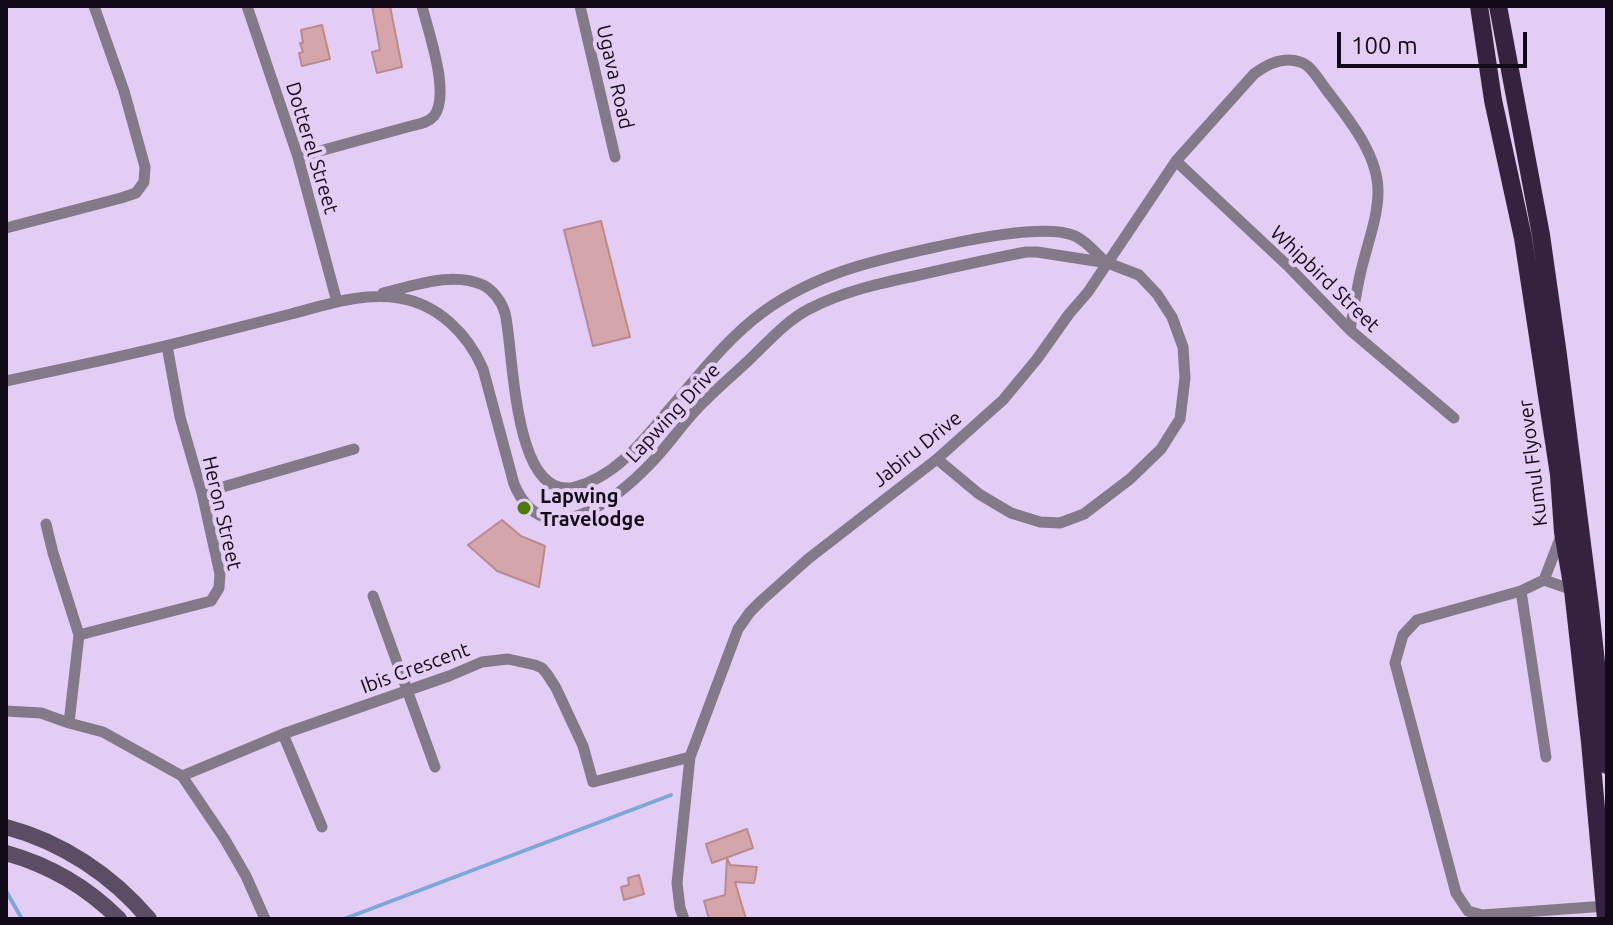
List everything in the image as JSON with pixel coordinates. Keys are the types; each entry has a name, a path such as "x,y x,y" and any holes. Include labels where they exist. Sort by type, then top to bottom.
{"highway":[{"name":"Kumul Flyover","path":"1479,6 1493,100 1523,238 1559,475 1606,913"},
{"name":"Kumul Flyover","path":"1498,6 1541,235 1590,607 1607,765"}],"main road":[{"path":"6,827 46,841 87,863 127,895 149,919"},
{"path":"6,853 62,876 104,904 119,919"}],"street":[{"path":"6,228 136,193 144,182 145,167 124,91 94,6"},
{"name":"Dotterel Street","path":"247,6 298,157 337,302"},
{"path":"298,157 428,121 436,114 439,73 422,6"},
{"name":"Ugava Road","path":"580,6 615,157"},
{"name":"Jabiru Drive","path":"684,919 677,883 690,757 738,629 750,612 808,559 937,459 1003,400 1108,263 1176,161 1254,74 1275,62 1295,61 1315,74 1354,127 1373,168 1378,188 1373,230 1362,265 1350,330"},
{"name":"Whipbird Street","path":"1176,161 1288,266 1350,330 1454,418"},
{"path":"370,295 456,278 472,281 490,290 504,313 515,393 528,450 541,476 549,484 568,488 598,478 632,453 728,343 763,312 828,275 860,264 1006,234 1046,232 1073,235 1084,241 1108,263 1139,275 1157,294 1172,317 1183,347 1185,378 1180,419 1161,449 1130,479 1084,514 1060,523 1040,522 1011,513 979,494 937,459"},
{"name":"Lapwing Drive","path":"6,381 167,346 370,295 399,298 426,307 450,323 477,355 514,484 522,501 547,519 572,519 590,512 629,485 696,410 789,322 808,309 858,288 1026,252 1108,263"},
{"name":"Heron Street","path":"79,635 211,601 219,588 220,574 202,493 180,417 167,346"},
{"path":"202,493 354,449"},
{"path":"46,524 79,635 69,723"},
{"path":"1563,532 1544,580 1521,591 1417,620 1403,635 1395,663 1456,893 1468,911 1482,915 1606,913"},
{"path":"1544,580 1573,590"},
{"path":"1521,591 1546,757"},
{"path":"373,596 435,767"},
{"name":"Ibis Crescent","path":"182,776 283,734 482,662 508,659 542,668 556,688 583,746 593,782 690,757"},
{"path":"6,711 41,713 103,732 182,776 224,838 246,876 265,919"},
{"path":"283,734 322,827"}],"building":[{"path":"372,6 390,6 402,67 377,73 372,52 380,50"},
{"path":"322,25 330,59 302,66 299,53 303,52 301,30"},
{"path":"601,221 630,337 593,346 564,230"},
{"path":"502,520 521,536 545,546 539,587 497,571 468,545"},
{"path":"747,829 753,848 712,863 706,844"},
{"path":"727,858 730,865 757,867 754,883 735,882 746,919 709,919 704,901 725,895"},
{"path":"639,875 644,894 624,900 621,887 629,885 628,878"}],"waterway":[{"path":"344,919 671,795"},
{"path":"6,891 22,919"}],"place":[{"name":"Lapwing Travelodge","path":"524,508"}]}
